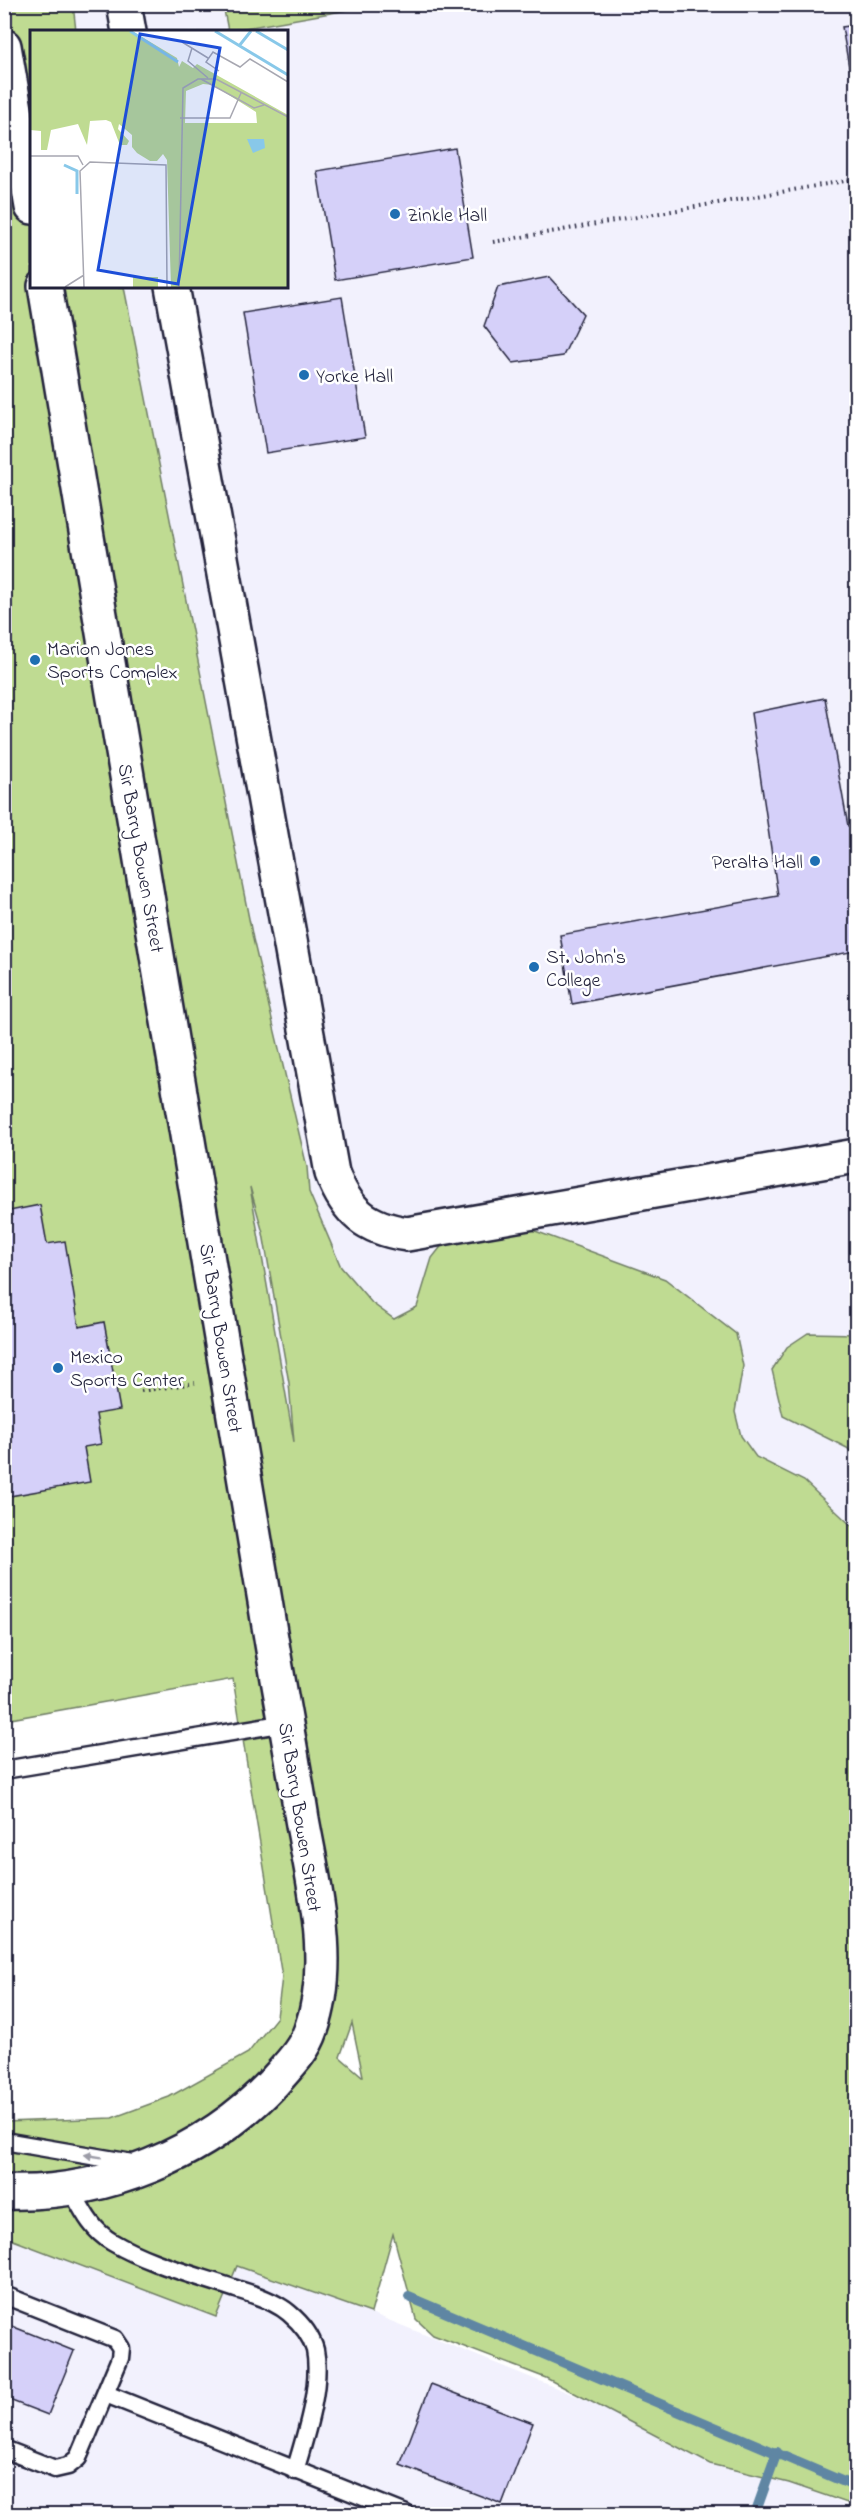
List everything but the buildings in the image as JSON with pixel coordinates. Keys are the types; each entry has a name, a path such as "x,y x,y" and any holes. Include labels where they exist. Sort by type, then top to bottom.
{"street":[{"path":"124,4 129,30"},
{"path":"4,46 30,196"},
{"name":"Sir Barry Bowen Street","path":"4,2192 28,2193 71,2189 151,2166 215,2133 262,2094 297,2056 310,2035 318,2002 322,1965 318,1908 274,1658 229,1377 45,288"},
{"path":"172,288 332,1173 339,1192 352,1210 377,1227 407,1234 856,1156"}],"lane":[{"path":"4,1770 286,1723"},
{"path":"4,2141 151,2166"},
{"path":"71,2189 91,2225 110,2242 138,2256 255,2295 288,2312 307,2331 315,2349 317,2374 305,2437 295,2471"},
{"path":"4,2295 115,2339 121,2348 120,2358 106,2394 78,2458 68,2466 54,2469 4,2449"},
{"path":"106,2394 406,2514"}],"path":[{"path":"493,242 856,178"},
{"path":"141,1391 229,1377"}],"shaded area":[{"name":"St. John's College","path":"48,5 856,5 856,1647 354,1800 96,288 288,288 288,30 52,30"},
{"path":"4,2237 216,2317 237,2266 371,2313 856,2509 856,2514 5,2514"}],"green space":[{"path":"73,4 76,30 30,30 30,288 124,288 253,939 307,1167 309,1192 341,1267 372,1303 394,1319 417,1307 432,1258 447,1239 519,1225 665,1279 736,1334 743,1366 735,1412 741,1436 756,1457 804,1481 856,1530 856,2506 789,2483 710,2464 546,2378 433,2335 416,2319 393,2234 371,2313 237,2266 216,2317 5,2237 5,2122 112,2118 169,2097 248,2053 277,2017 282,1977 233,1679 5,1720 4,5","holes":["250,1187 263,1233 289,1383 294,1442","352,2023 363,2076 340,2057"]},
{"path":"223,4 376,5 234,30 228,30"},
{"path":"808,1333 856,1334 856,1456 847,1448 783,1416 772,1370 787,1347"}],"waterway":[{"path":"409,2297 856,2487"},
{"path":"755,2514 777,2452"}],"place":[{"name":"Zinkle Hall","path":"395,214"},
{"name":"Yorke Hall","path":"304,375"},
{"name":"Marion Jones Sports Complex","path":"35,660"},
{"name":"Peralta Hall","path":"815,861"},
{"name":"St. John's College","path":"534,967"},
{"name":"Mexico Sports Center","path":"58,1368"}]}
